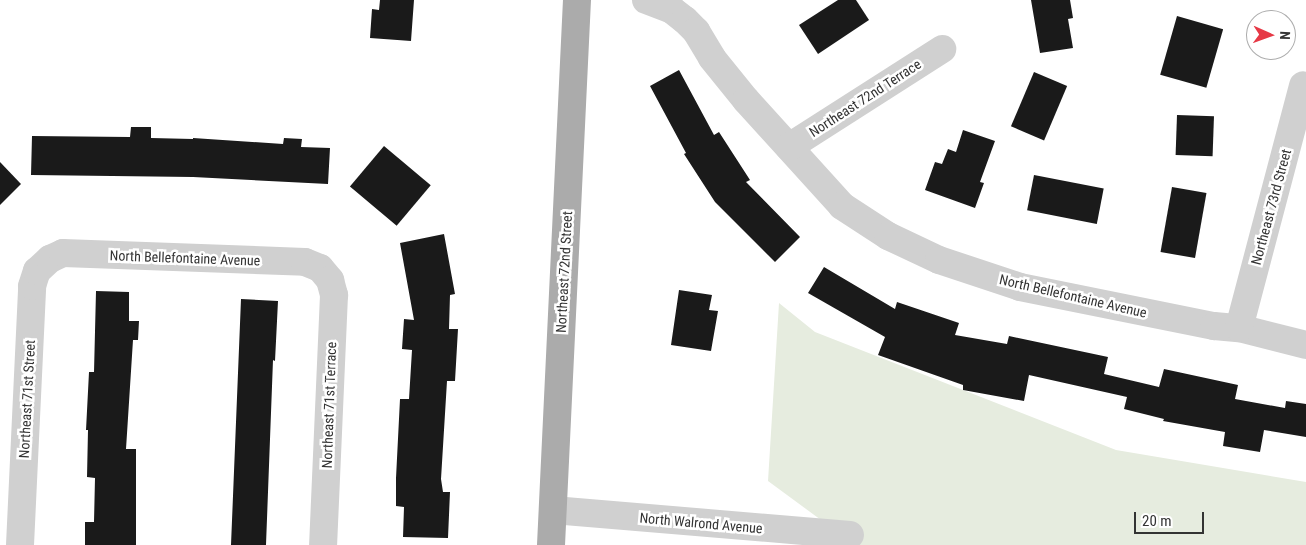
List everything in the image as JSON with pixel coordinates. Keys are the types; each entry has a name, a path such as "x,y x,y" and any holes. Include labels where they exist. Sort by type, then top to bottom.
{"main road":[{"name":"Northeast 72nd Street","path":"551,545 577,0"}],"street":[{"name":"North Bellefontaine Avenue","path":"646,0 672,10 696,31 712,58 842,206 888,236 939,260 1020,287 1214,326 1239,328 1306,345"},
{"name":"Northeast 72nd Terrace","path":"789,147 942,49"},
{"name":"Northeast 73rd Street","path":"1239,328 1303,85"},
{"name":"North Bellefontaine Avenue","path":"50,259 64,253 305,262 320,268"},
{"name":"Northeast 71st Street","path":"20,545 32,286 38,271 50,259"},
{"name":"Northeast 71st Terrace","path":"320,268 330,280 334,295 323,545"},
{"name":"North Walrond Avenue","path":"553,510 850,535"}],"shaded area":[{"path":"779,303 815,332 1116,450 1306,482 1306,545 855,545 768,481"}],"building":[{"path":"380,0 414,0 411,41 370,38 372,9 379,10"},
{"path":"838,0 856,0 869,20 818,54 799,25"},
{"path":"1031,0 1070,0 1073,18 1068,19 1073,48 1040,53"},
{"path":"1177,16 1223,29 1206,88 1160,75"},
{"path":"679,70 714,135 719,132 750,180 746,182 800,237 775,262 715,202 684,154 686,153 650,86"},
{"path":"1034,72 1067,86 1044,140 1011,126"},
{"path":"1177,115 1214,116 1213,156 1176,155"},
{"path":"131,127 151,127 151,138 193,138 283,144 284,138 302,139 301,147 330,148 328,184 193,177 31,175 32,136 130,137"},
{"path":"963,130 995,141 980,182 984,183 975,208 925,190 935,162 942,164 948,149 956,152"},
{"path":"384,146 431,185 397,226 350,187"},
{"path":"0,162 21,184 0,205"},
{"path":"1034,175 1104,189 1097,224 1027,210"},
{"path":"1172,187 1206,193 1195,258 1161,252"},
{"path":"444,234 455,294 450,295 449,329 458,329 455,381 447,381 441,479 443,492 450,492 448,538 403,537 404,507 396,506 396,478 400,399 409,399 412,350 402,349 404,319 414,320 400,243"},
{"path":"824,267 895,309 897,302 959,323 955,335 1007,344 1009,336 1108,357 1104,374 1159,387 1164,369 1238,385 1235,399 1285,408 1286,401 1306,404 1306,437 1264,430 1260,452 1223,446 1225,432 1163,421 1164,419 1124,409 1127,397 1029,375 1024,401 963,390 963,385 878,355 885,337 808,293"},
{"path":"679,290 712,295 709,310 718,311 711,351 671,345"},
{"path":"96,291 129,292 129,321 139,321 138,340 133,340 126,449 136,449 136,545 85,545 85,522 94,522 95,478 87,477 88,430 86,430 89,372 94,372"},
{"path":"241,299 278,301 275,361 273,360 266,545 231,545"}]}
